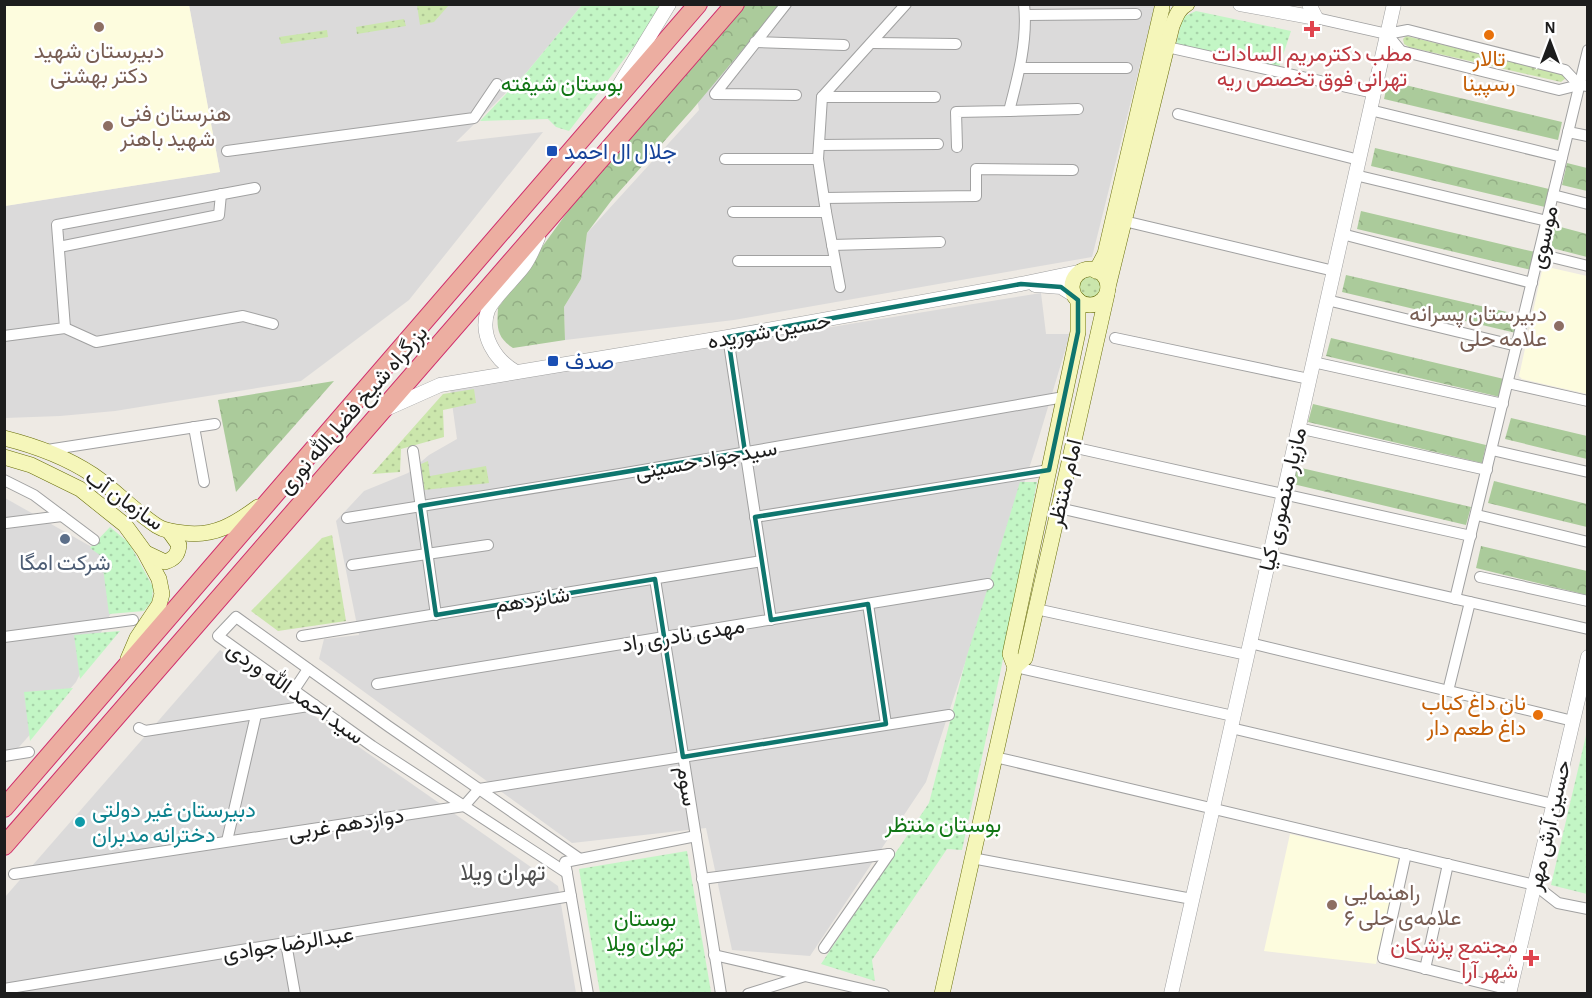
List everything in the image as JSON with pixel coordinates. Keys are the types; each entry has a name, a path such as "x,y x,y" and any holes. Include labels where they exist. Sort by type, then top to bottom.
{"highway":[{"name":"بزرگراه شیخ فضل‌الله نوری","path":"4,808 596,125 698,4"},
{"name":"بزرگراه شیخ فضل‌الله نوری","path":"4,846 735,4"},
{"path":"4,857 25,823"}],"main road":[{"name":"امام منتظر","path":"1015,667 1025,658 1107,290 1167,47 1177,14 1187,4"},
{"path":"1090,271 1102,274 1107,290 1097,304 1084,304 1076,298 1073,281 1090,271 1105,254 1163,6"},
{"name":"امام منتظر","path":"942,993 1015,667 1010,654 1078,332 1076,298"},
{"name":"سازمان آب","path":"4,438 46,450 93,475 146,518 169,531 201,535 213,533 226,528 275,494"},
{"name":"سازمان آب","path":"4,457 31,465 80,489 117,517 144,551 159,579 162,594 156,610 137,638 124,669"},
{"path":"144,551 159,561 165,562 174,558 178,553 179,545 169,531"}],"street":[{"path":"596,125 669,4"},
{"path":"786,4 715,94 796,94"},
{"path":"840,287 818,159 822,97 906,4"},
{"path":"1240,4 1387,34 1408,30 1565,70 1583,85"},
{"path":"1309,4 1316,18"},
{"name":"مازیار منصوری کیا","path":"1171,993 1394,4"},
{"path":"1009,111 1020,68 1024,10 1136,14"},
{"path":"1387,34 1401,51 1559,90 1583,85"},
{"path":"755,42 844,45"},
{"path":"873,43 956,44"},
{"path":"1167,47 1374,93"},
{"name":"موسوی","path":"1455,598 1472,536 1562,156 1583,85 1587,50"},
{"path":"1020,68 1127,68"},
{"path":"227,151 474,118 497,84"},
{"path":"822,97 935,97"},
{"path":"957,147 956,111 1078,109"},
{"path":"1370,110 1562,156"},
{"path":"1178,114 1359,160"},
{"path":"1568,132 1587,136"},
{"path":"819,145 938,144"},
{"path":"725,159 818,159"},
{"path":"824,198 976,196 976,169 1073,170"},
{"path":"1355,175 1547,221"},
{"path":"66,328 57,225 255,188"},
{"path":"58,247 219,215 221,194"},
{"path":"1553,195 1587,204"},
{"path":"733,212 826,212"},
{"path":"516,372 503,364 495,355 486,326 489,309 525,265 548,219"},
{"path":"1124,221 1334,271"},
{"path":"1342,234 1532,283"},
{"path":"832,245 940,242"},
{"path":"1539,254 1587,266"},
{"path":"738,261 834,261"},
{"name":"حسین شوریده","path":"383,410 440,385 728,338 1090,271"},
{"name":"حسین شوریده","path":"1021,284 1061,287 1076,298"},
{"path":"1327,300 1517,346"},
{"path":"4,336 66,328 96,342 243,316 273,324"},
{"path":"728,338 771,620"},
{"path":"1115,338 1309,379"},
{"path":"1313,362 1503,404"},
{"path":"1508,383 1587,401"},
{"name":"سیدجواد حسینی","path":"347,518 1064,398"},
{"path":"46,450 215,424"},
{"path":"194,427 204,482"},
{"path":"1298,428 1487,471"},
{"path":"1072,447 1472,536"},
{"path":"1492,450 1587,472"},
{"path":"413,451 436,615"},
{"path":"755,517 1049,470"},
{"path":"4,480 34,495 94,540"},
{"path":"1059,508 1587,629"},
{"path":"1476,515 1587,542"},
{"path":"6,523 62,516"},
{"path":"352,565 488,545"},
{"name":"شانزدهم","path":"302,636 762,561"},
{"path":"1480,577 1587,601"},
{"name":"سوم","path":"655,579 721,993"},
{"name":"مهدی نادری راد","path":"377,684 988,584"},
{"path":"1448,691 1470,602"},
{"path":"868,604 886,724"},
{"path":"1036,609 1248,649 1448,691 1573,721"},
{"name":"سید احمد الله وردی","path":"566,867 464,806 372,746 218,636 236,617 580,859"},
{"path":"4,638 133,620"},
{"name":"حسین آرش مهر","path":"1510,992 1587,657"},
{"path":"1015,667 1553,804"},
{"path":"294,690 308,669"},
{"path":"139,728 145,731 315,705"},
{"path":"227,842 256,715"},
{"path":"464,806 479,789 949,715"},
{"path":"4,756 29,752"},
{"path":"995,757 1535,885 1558,903 1587,909"},
{"name":"دوازدهم غربی","path":"14,874 464,806"},
{"path":"588,993 566,867 580,859 696,836"},
{"path":"702,879 889,854 824,948"},
{"path":"1406,854 1383,958 1510,992"},
{"path":"972,858 1192,899"},
{"path":"1425,969 1448,864"},
{"name":"عبدالرضا جوادی","path":"4,989 571,896"},
{"path":"286,943 295,993"},
{"path":"714,955 884,993"},
{"path":"748,993 805,976"}],"highlighted area":[{"path":"1021,284 1061,287 1078,300 1078,332 1049,470 755,517 771,620 868,604 886,724 683,757 655,579 436,615 420,506 745,452 728,337"}],"shaded area":[{"name":"هنرستان فنی شهید باهنر","path":"5,4 189,5 220,172 5,206"},
{"path":"189,5 582,5 527,72 456,142 543,132 409,300 301,381 115,411 5,418 5,206 220,172"},
{"path":"773,5 1155,5 1092,257 734,320 565,340 564,307 581,279 587,233 699,110 696,93"},
{"name":"دبیرستان پسرانه علامه حلی","path":"1543,266 1587,276 1587,394 1522,379 1519,376"},
{"path":"1041,293 1046,334 1070,334 1036,447 926,782 810,956 732,950 706,828 572,843 319,659 324,639 359,635 336,521 364,491 408,473 429,455 457,439 450,389"},
{"path":"5,498 113,559 120,595 76,682 5,763"},
{"path":"220,650 558,886 576,993 5,994 5,897"},
{"name":"راهنمایی علامه‌ی حلی ۶","path":"1290,834 1400,859 1376,964 1264,951"}],"green space":[{"path":"417,4 449,5 434,22 420,25"},
{"name":"بوستان شیفته","path":"582,5 664,5 569,131 556,127 548,119 480,121 527,72"},
{"path":"742,5 780,5 692,110 611,201 587,233 581,279 564,307 565,340 513,348 507,344 499,331 498,308 589,182"},
{"path":"1196,11 1291,31 1279,67 1176,44 1183,17"},
{"path":"404,19 406,26 357,34 356,27"},
{"path":"327,30 328,37 281,44 279,37"},
{"path":"1406,36 1562,73 1566,78 1561,82 1409,47 1404,44 1403,39"},
{"path":"1388,81 1562,122 1558,140 1384,99"},
{"path":"1375,148 1549,189 1545,207 1371,166"},
{"path":"1567,163 1587,168 1587,191 1562,185"},
{"path":"1361,211 1535,252 1531,270 1357,229"},
{"path":"1553,225 1587,234 1587,257 1548,247"},
{"path":"1090,273 1100,277 1104,287 1100,297 1090,301 1080,297 1076,287 1080,277"},
{"path":"1346,275 1520,315 1516,333 1342,292"},
{"path":"1331,338 1504,379 1500,397 1326,356"},
{"path":"334,381 236,492 218,400"},
{"path":"474,389 476,403 443,410 444,437 401,449 400,472 372,474 443,394"},
{"path":"1313,404 1486,445 1482,463 1308,422"},
{"path":"1511,418 1587,436 1587,459 1505,439"},
{"path":"428,461 430,476 486,466 489,483 424,490 421,464"},
{"path":"1297,467 1471,507 1466,525 1293,484"},
{"path":"1494,481 1587,504 1587,527 1488,503"},
{"name":"بوستان منتظر","path":"1020,482 1037,482 1001,669 962,850 947,849 872,960 875,981 821,964 929,803 966,659"},
{"path":"110,527 129,543 153,587 152,601 144,611 109,614 103,568 111,566 111,563 90,548"},
{"path":"332,535 346,621 278,631 251,611 322,538"},
{"path":"1481,546 1587,571 1587,595 1476,568"},
{"path":"120,631 80,679 74,635"},
{"path":"73,688 30,741 24,692"},
{"path":"1587,731 1587,894 1551,885"},
{"name":"بوستان تهران ویلا","path":"687,851 711,992 600,993 579,869"}],"place":[{"name":"دبیرستان شهید دکتر بهشتی","path":"99,27"},
{"name":"مطب دكترمريم السادات تهرانی فوق تخصص ریه","path":"1312,29"},
{"name":"تالار رسپینا","path":"1489,35"},
{"name":"هنرستان فنی شهید باهنر","path":"108,126"},
{"name":"جلال ال احمد","path":"552,151"},
{"name":"دبیرستان پسرانه علامه حلی","path":"1559,326"},
{"name":"صدف","path":"553,361"},
{"name":"شرکت امگا","path":"65,539"},
{"name":"نان داغ کباب داغ طعم دار","path":"1538,715"},
{"name":"دبیرستان غیر دولتی دخترانه مدبران","path":"80,822"},
{"name":"راهنمایی علامه‌ی حلی ۶","path":"1332,905"},
{"name":"مجتمع پزشکان شهر آرا","path":"1531,958"}],"district":[{"name":"تهران ویلا","path":"503,872"}]}
